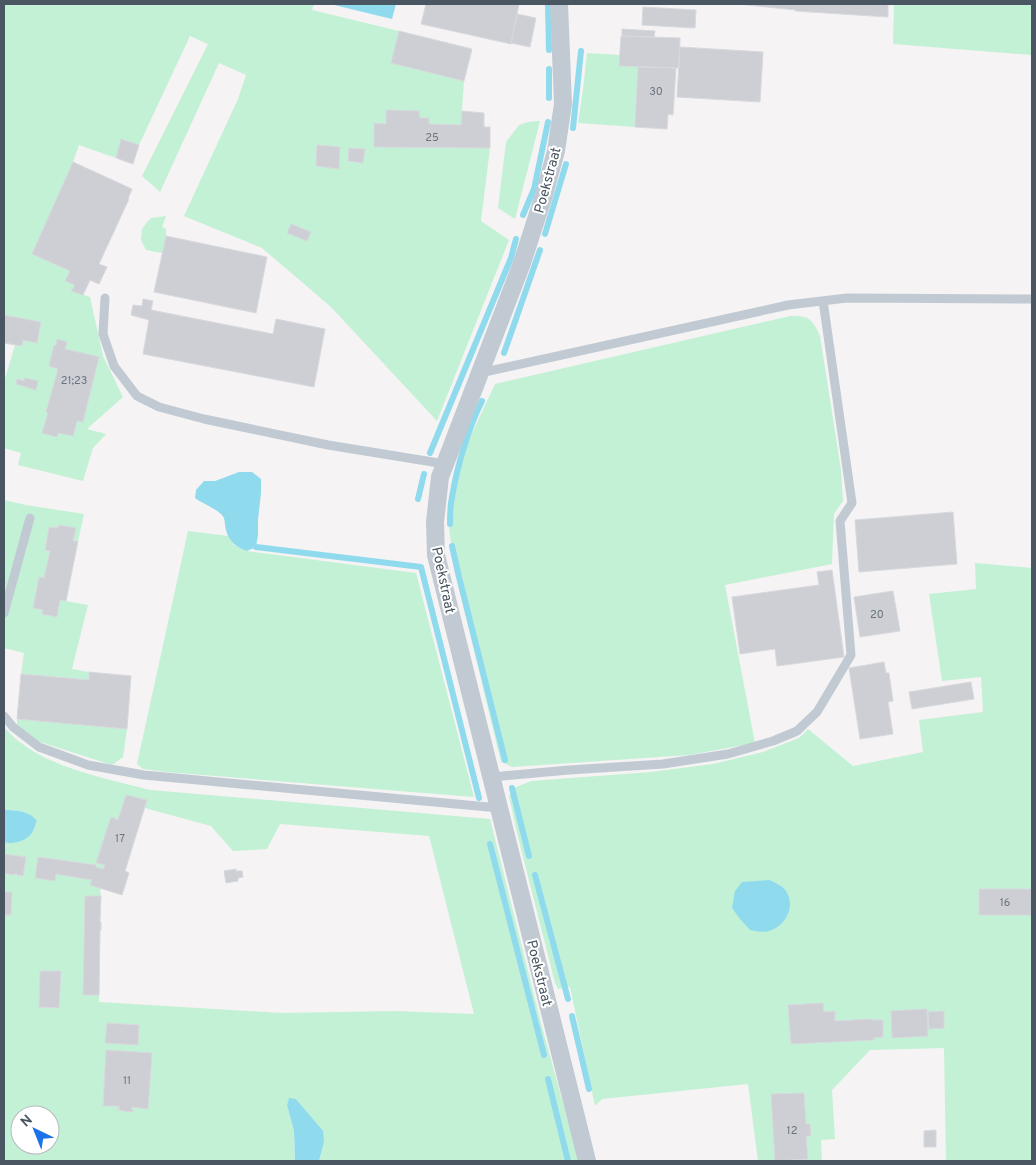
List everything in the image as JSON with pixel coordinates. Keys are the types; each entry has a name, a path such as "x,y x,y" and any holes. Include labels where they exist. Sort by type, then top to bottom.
{"street":[{"name":"Poekstraat","path":"559,4 563,104 556,151 522,263 440,477 435,522 436,554 587,1161"}],"lane":[{"path":"105,298 103,334 114,366 137,396 159,407 204,419 328,445 445,464"},
{"path":"480,373 788,305 847,298 1032,299"},
{"path":"492,777 663,764 728,754 773,741 797,731 816,712 851,655 840,522 852,503 823,301"},
{"path":"4,613 30,518"},
{"path":"4,716 13,728 39,748 88,765 144,775 499,808"}],"green space":[{"path":"4,4 314,4 312,10 399,31 392,63 464,81 461,125 429,124 429,118 420,118 419,111 386,110 386,124 374,123 374,147 490,148 481,221 509,240 437,421 331,307 262,248 184,216 238,99 246,75 219,63 160,192 142,176 208,44 190,36 139,145 122,139 116,158 79,145 33,254 70,271 66,281 75,285 72,291 90,297 103,356 123,397 87,429 106,434 93,448 83,481 18,465 21,453 4,448 4,382 15,345 23,340 37,343 41,322 4,315","holes":["317,145 340,147 339,169 316,166","349,148 365,149 363,163 348,161"]},
{"path":"894,4 1032,4 1032,55 893,44"},
{"path":"587,53 620,55 619,66 638,67 635,127 578,123"},
{"path":"540,121 515,219 498,208 506,142 519,125"},
{"path":"166,216 162,227 166,229 166,236 162,253 146,250 141,240 142,229 151,218"},
{"path":"790,316 809,319 815,325 820,336 841,470 843,501 834,514 832,564 725,585 755,743 689,755 512,767 501,762 455,572 449,528 455,486 466,446 495,384"},
{"path":"4,500 84,514 78,541 73,541 75,528 59,525 58,528 49,527 45,550 50,551 44,578 39,577 33,608 43,610 42,614 57,617 60,600 88,605 72,669 89,672 89,680 21,674 24,653 4,648"},
{"path":"188,531 228,536 234,545 247,551 416,573 474,797 166,772 143,769 137,764"},
{"path":"975,563 1032,568 1032,889 979,889 979,915 1032,915 1032,1161 946,1161 944,1048 870,1050 832,1090 835,1139 821,1140 822,1161 758,1161 748,1084 602,1099 595,1106 570,987 558,989 555,983 509,796 516,787 531,781 651,772 713,764 763,752 799,738 808,729 853,766 923,752 919,720 983,712 981,677 942,681 929,594 976,589","holes":["823,1003 824,1012 835,1011 835,1021 883,1020 883,1037 874,1038 873,1040 791,1043 788,1005","944,1011 944,1028 929,1029 928,1012","804,1093 806,1124 810,1124 811,1136 806,1136 807,1159 775,1160 771,1095"]},
{"path":"17,719 127,729 123,757 112,765 37,741 17,725"},
{"path":"4,727 18,741 52,761 92,775 150,790 490,819 542,1027 579,1161 319,1161 324,1142 312,1119 296,1099 289,1099 287,1105 294,1131 295,1161 4,1161 4,873 22,876 26,858 4,854 4,842 23,840 32,833 37,821 15,810 4,810","holes":["147,800 145,808 211,826 233,851 267,849 280,824 429,836 474,1014 395,1011 282,1013 99,1002 99,995 84,995 85,896 101,896 100,888 92,880 56,874 55,881 35,878 38,857 96,865 96,867 103,869 105,865 96,863 118,820","40,971 61,971 59,1008 39,1007","107,1023 139,1025 138,1045 105,1043","106,1051 151,1053 148,1108 132,1107 134,1111 127,1112 117,1109 119,1109 119,1106 103,1106"]}],"water":[{"path":"330,4 396,4 392,19"},
{"path":"239,472 252,472 261,479 256,547 247,551 236,546 231,541 222,515 195,498 196,490 204,481 215,481"},
{"path":"4,810 22,812 34,818 37,821 33,832 23,840 15,843 4,842"},
{"path":"770,880 786,891 790,903 788,915 780,925 769,931 750,930 732,908 735,891 742,882"},
{"path":"289,1098 296,1099 323,1131 324,1142 319,1161 295,1161 294,1131 287,1105"}],"building":[{"path":"426,4 519,4 511,44 421,24"},
{"path":"737,4 888,4 888,17 795,11"},
{"path":"643,7 696,10 695,28 642,25"},
{"path":"517,14 536,18 530,47 511,43"},
{"path":"622,29 655,31 654,37 622,36"},
{"path":"399,31 472,49 464,81 391,63"},
{"path":"621,36 680,38 679,68 619,66"},
{"path":"680,47 763,52 760,102 677,97"},
{"path":"638,67 676,68 673,115 668,114 667,129 635,127"},
{"path":"386,110 419,111 420,118 429,118 429,124 461,125 462,111 484,113 484,127 490,127 490,148 374,147 374,123 386,124"},
{"path":"121,139 139,145 133,164 116,158"},
{"path":"317,145 340,147 339,169 316,166"},
{"path":"349,148 365,149 363,163 348,161"},
{"path":"73,162 132,189 99,264 107,267 99,284 90,280 83,295 71,291 75,285 65,281 70,271 32,254"},
{"path":"291,224 311,232 307,241 287,233"},
{"path":"166,236 267,257 256,313 154,292"},
{"path":"143,299 153,301 151,310 273,334 276,319 325,329 314,387 143,354 149,320 131,315 133,305 142,306"},
{"path":"4,315 41,322 37,343 23,340 22,346 4,343"},
{"path":"57,339 67,342 65,349 99,357 83,422 77,421 73,436 58,433 57,437 42,433 58,369 49,366"},
{"path":"25,378 38,381 36,390 16,384 17,379 24,381"},
{"path":"953,512 957,564 859,572 855,520"},
{"path":"58,525 76,528 73,541 78,541 66,601 60,600 57,617 42,614 43,610 33,608 39,577 44,578 50,551 45,550 49,527 58,528"},
{"path":"832,570 844,657 777,666 775,649 740,654 732,597 819,585 817,572"},
{"path":"893,591 900,631 860,637 854,597"},
{"path":"884,662 886,673 889,673 893,701 888,702 893,734 860,739 849,668"},
{"path":"89,672 131,676 127,729 17,719 21,674 89,680"},
{"path":"971,682 974,699 912,709 909,692"},
{"path":"126,795 147,800 125,871 129,873 122,895 90,885 92,880 56,874 55,881 35,878 38,857 96,865 96,867 103,869 105,865 96,863 111,817 118,820"},
{"path":"4,854 26,857 23,876 4,873"},
{"path":"236,869 236,871 242,871 243,877 238,878 238,881 226,883 224,871"},
{"path":"979,889 1032,889 1032,915 979,915"},
{"path":"4,892 12,892 11,915 4,915"},
{"path":"85,896 101,896 99,995 83,995"},
{"path":"40,971 61,971 59,1008 39,1007"},
{"path":"823,1003 824,1012 835,1011 835,1021 883,1020 883,1037 874,1038 874,1040 791,1044 788,1005"},
{"path":"927,1009 928,1036 892,1038 891,1011"},
{"path":"944,1011 944,1028 929,1029 928,1012"},
{"path":"107,1023 139,1025 138,1045 105,1043"},
{"path":"106,1050 152,1053 148,1109 132,1107 134,1111 127,1112 116,1109 119,1109 119,1106 103,1106"},
{"path":"804,1093 806,1124 810,1124 811,1136 806,1136 808,1159 775,1161 771,1094"},
{"path":"936,1130 936,1147 924,1147 924,1131"}],"waterway":[{"path":"548,4 549,50"},
{"path":"573,128 581,51"},
{"path":"549,69 549,98"},
{"path":"523,215 534,189 548,122"},
{"path":"545,234 566,164"},
{"path":"430,453 511,258 516,239"},
{"path":"504,353 540,250"},
{"path":"450,524 451,500 460,461 482,401"},
{"path":"418,499 424,474"},
{"path":"452,546 505,760"},
{"path":"256,547 421,567 479,798"},
{"path":"512,788 529,856"},
{"path":"490,844 544,1055"},
{"path":"535,875 568,999"},
{"path":"572,1016 589,1089"},
{"path":"548,1079 568,1161"}]}
